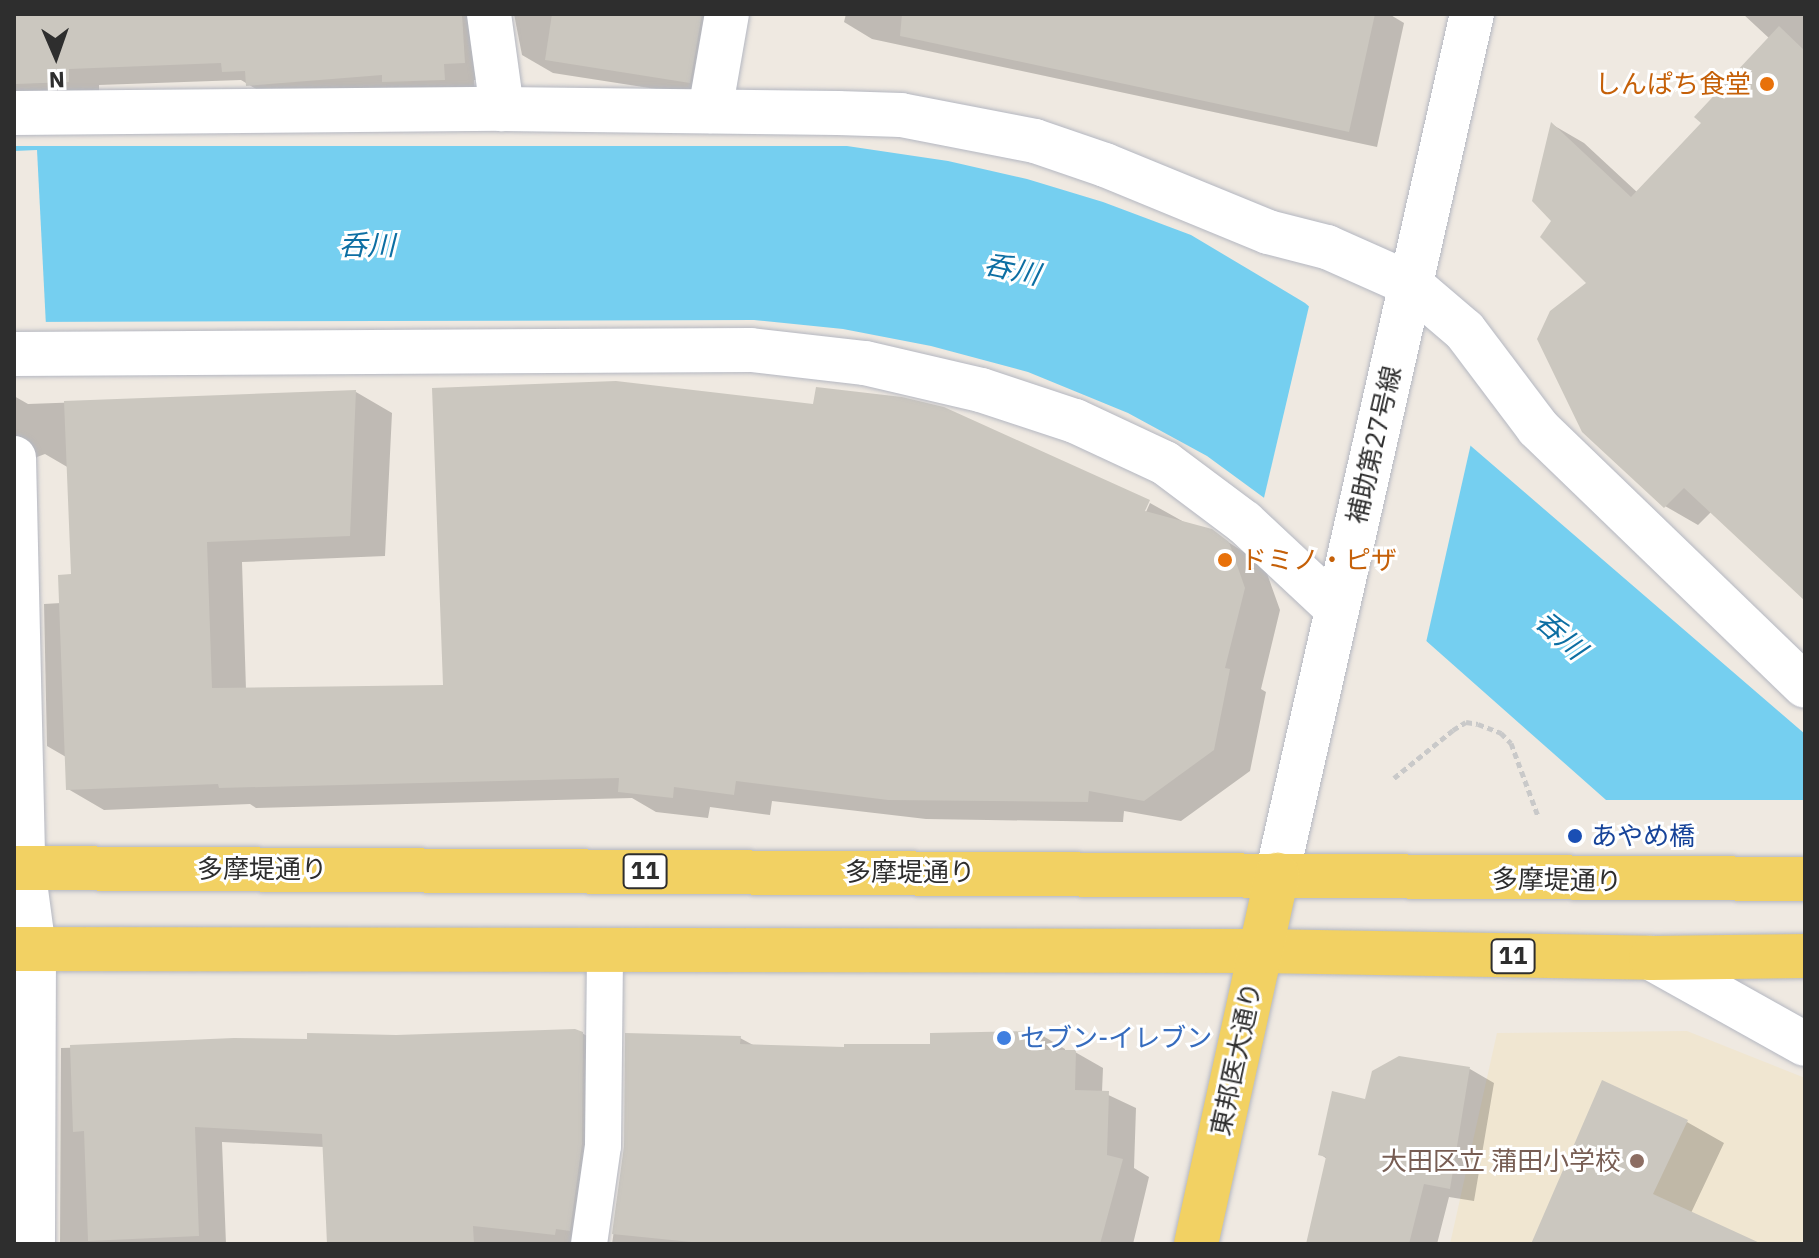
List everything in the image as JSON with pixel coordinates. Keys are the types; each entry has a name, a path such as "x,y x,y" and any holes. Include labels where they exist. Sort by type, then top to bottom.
{"main road":[{"name":"多摩堤通り","path":"19,868 1277,875 1689,881 1805,879"},
{"name":"東邦医大通り","path":"1196,1244 1277,875"},
{"name":"11","path":"24,949 1259,951 1651,958 1786,956"}],"street":[{"path":"489,14 502,109"},
{"path":"710,111 727,14"},
{"name":"補助第27号線","path":"1277,875 1472,14"},
{"path":"14,113 502,109 901,115 1035,141 1105,165 1268,232 1327,247 1410,284 1465,331 1538,428 1805,686"},
{"path":"14,354 751,350 865,363 981,390 1075,421 1165,463 1244,522 1339,600"},
{"path":"14,458 19,868 24,949 24,1160 35,1244"},
{"path":"1651,958 1805,1044"}],"lane":[{"path":"589,1244 603,1146 605,950"}],"path":[{"path":"1394,778 1453,730 1466,722 1478,724 1501,733 1511,743 1538,816"}],"shaded area":[{"name":"大田区立 蒲田小学校","path":"1687,1031 1805,1078 1805,1244 1450,1244 1497,1033"}],"water":[{"name":"呑川","path":"14,146 847,146 948,161 1027,179 1103,202 1191,235 1305,303 1805,734 1805,976 1267,500 1207,456 1128,413 1028,372 931,346 843,329 754,320 14,322"}],"pier":[{"path":"37,150 46,326 14,326 14,151"},
{"path":"1310,302 1472,439 1425,647 1263,502"},
{"path":"1599,800 1805,800 1805,980 1802,979"}],"building":[{"path":"14,14 462,14 465,63 444,64 445,80 382,82 382,75 246,86 245,71 222,72 221,63 69,69 69,82 16,84"},
{"path":"552,14 702,14 690,83 545,60"},
{"path":"902,14 1375,14 1349,132 900,36"},
{"path":"1779,26 1805,51 1805,601 1684,488 1664,508 1582,432 1537,339 1550,311 1586,283 1540,237 1551,221 1532,201 1551,122 1631,197 1701,123 1694,117"},
{"path":"616,381 813,404 816,387 902,397 944,407 1150,500 1145,511 1212,529 1229,542 1245,588 1225,668 1230,669 1214,750 1144,801 1089,791 1088,802 888,800 736,781 734,795 674,787 673,798 618,792 619,778 219,788 218,784 66,790 58,575 71,574 64,401 356,390 350,536 207,542 212,688 443,685 432,388"},
{"path":"575,1029 583,1032 582,1144 570,1231 556,1229 555,1235 473,1226 474,1244 327,1244 322,1134 195,1127 199,1236 88,1241 84,1131 73,1132 70,1045 234,1038 307,1039 307,1033 396,1035"},
{"path":"1038,1031 1037,1050 1076,1050 1075,1090 1109,1091 1107,1155 1123,1159 1100,1244 711,1244 612,1234 624,1146 625,1033 741,1036 740,1044 844,1047 844,1044 930,1044 930,1033"},
{"path":"1399,1056 1470,1067 1450,1189 1424,1184 1409,1244 1306,1244 1326,1157 1318,1155 1332,1091 1365,1099 1372,1071"},
{"path":"1602,1080 1688,1120 1653,1194 1762,1244 1531,1244"}],"place":[{"name":"しんぱち食堂","path":"1767,84"},
{"name":"ドミノ・ピザ","path":"1225,560"},
{"name":"あやめ橋","path":"1575,836"},
{"name":"セブン-イレブン","path":"1004,1038"},
{"name":"大田区立 蒲田小学校","path":"1637,1161"}]}
